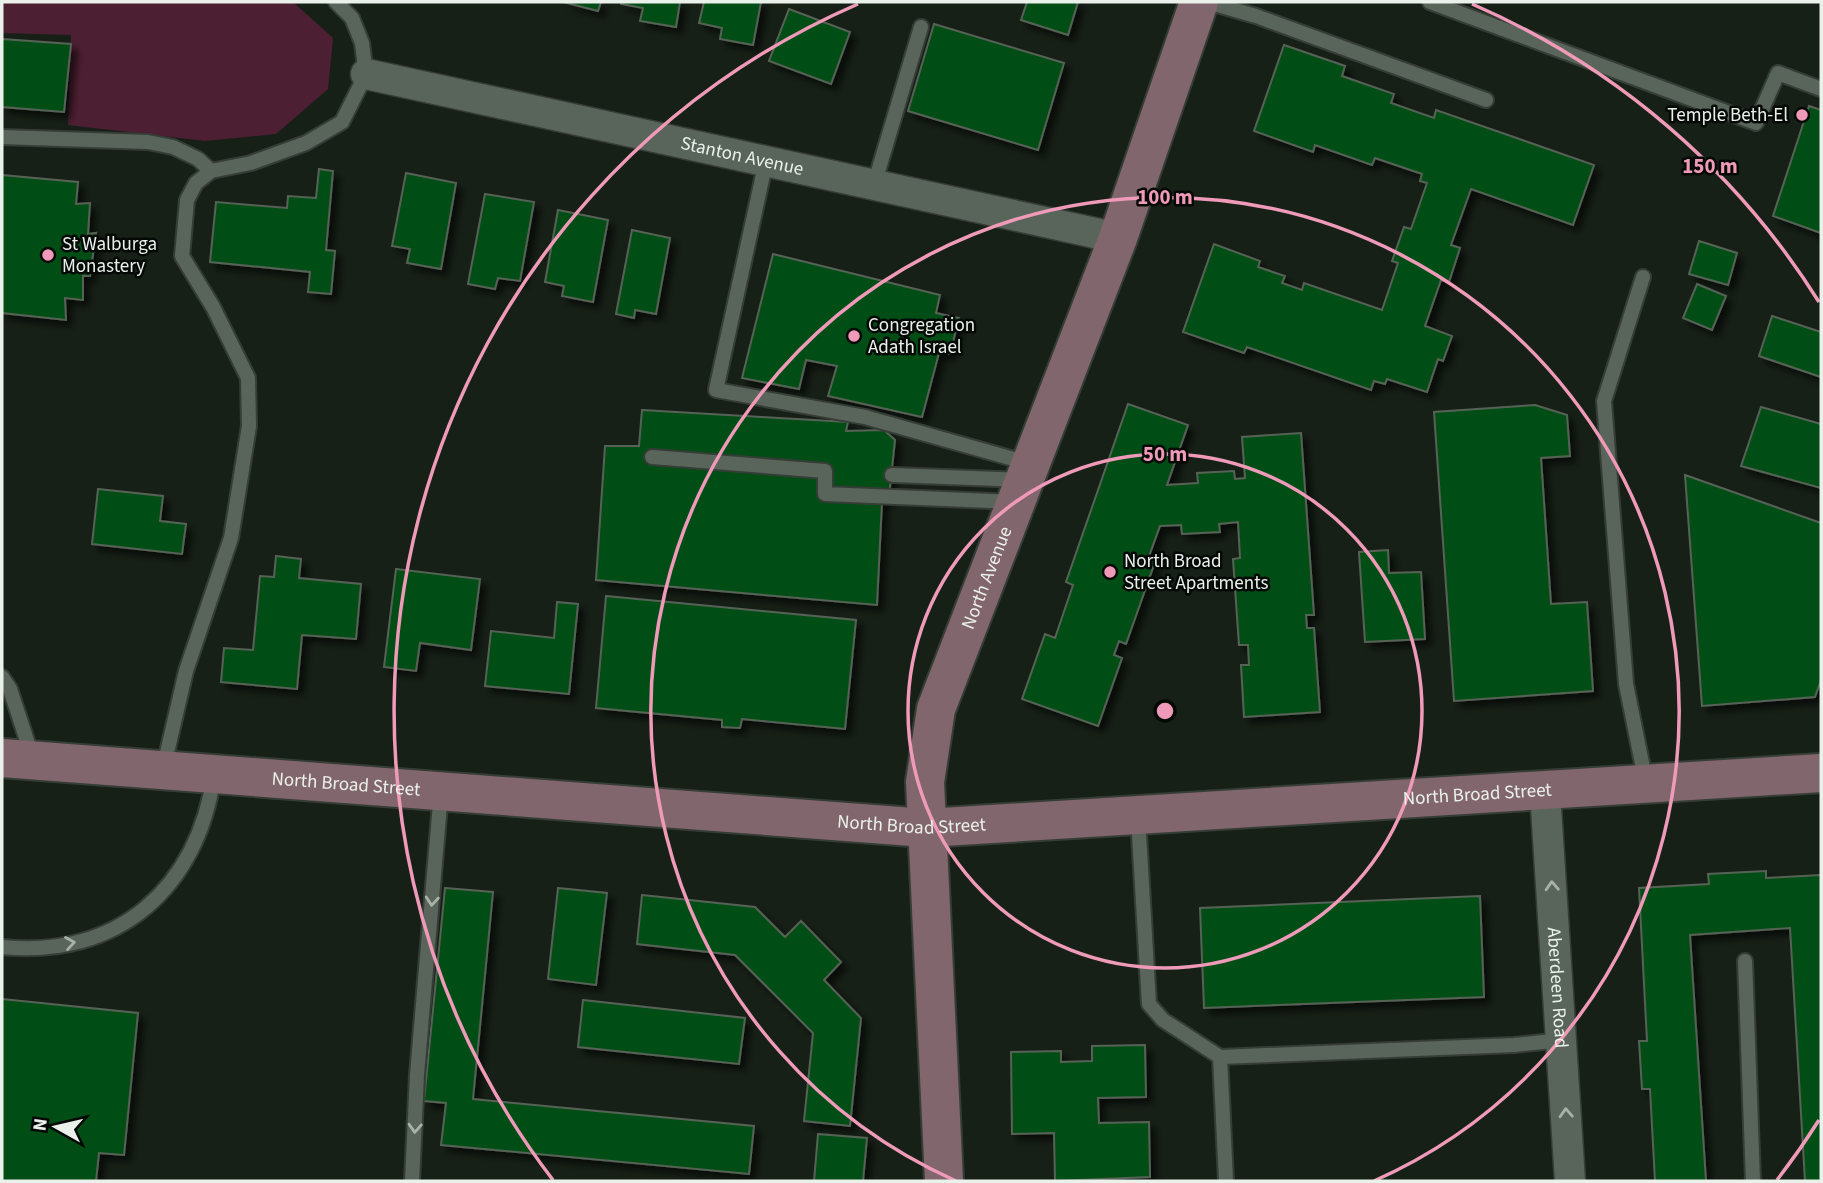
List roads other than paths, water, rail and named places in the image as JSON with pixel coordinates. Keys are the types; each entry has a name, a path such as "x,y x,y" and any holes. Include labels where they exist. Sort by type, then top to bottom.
{"main road":[{"name":"North Avenue","path":"944,1181 925,782 936,709 1118,238 1199,2"},
{"name":"North Broad Street","path":"18,759 926,828 1821,774"}],"street":[{"name":"Stanton Avenue","path":"366,74 1118,238"},
{"name":"Aberdeen Road","path":"1545,792 1570,1181"}],"lane":[{"path":"163,771 186,671 231,538 249,426 248,378 213,307 183,256 187,201 196,183 211,171 251,163 306,143 342,122 366,74 362,43 352,18 336,2"},
{"path":"1207,2 1256,16 1486,100"},
{"path":"1430,2 1756,124 1778,73 1821,89"},
{"path":"874,185 921,27"},
{"path":"2,137 148,142 173,147 198,159 211,171"},
{"path":"766,161 716,390 865,417 1024,482"},
{"path":"1643,277 1604,401 1626,684 1647,785"},
{"path":"652,457 825,471 825,494 1024,482"},
{"path":"892,475 1024,482"},
{"path":"2,677 10,689 18,759"},
{"path":"2,947 37,948 83,941 156,902 180,873 199,837 209,809 214,775"},
{"path":"412,1181 417,1075 441,792"},
{"path":"1138,816 1149,1004 1163,1020 1220,1057 1514,1045 1562,1040"},
{"path":"1745,961 1753,1181"},
{"path":"1220,1057 1226,1181"}],"place":[{"name":"Temple Beth-El","path":"1802,115"},
{"name":"St Walburga Monastery","path":"48,255"},
{"name":"Congregation Adath Israel","path":"854,336"},
{"name":"North Broad Street Apartments","path":"1110,572"}]}
